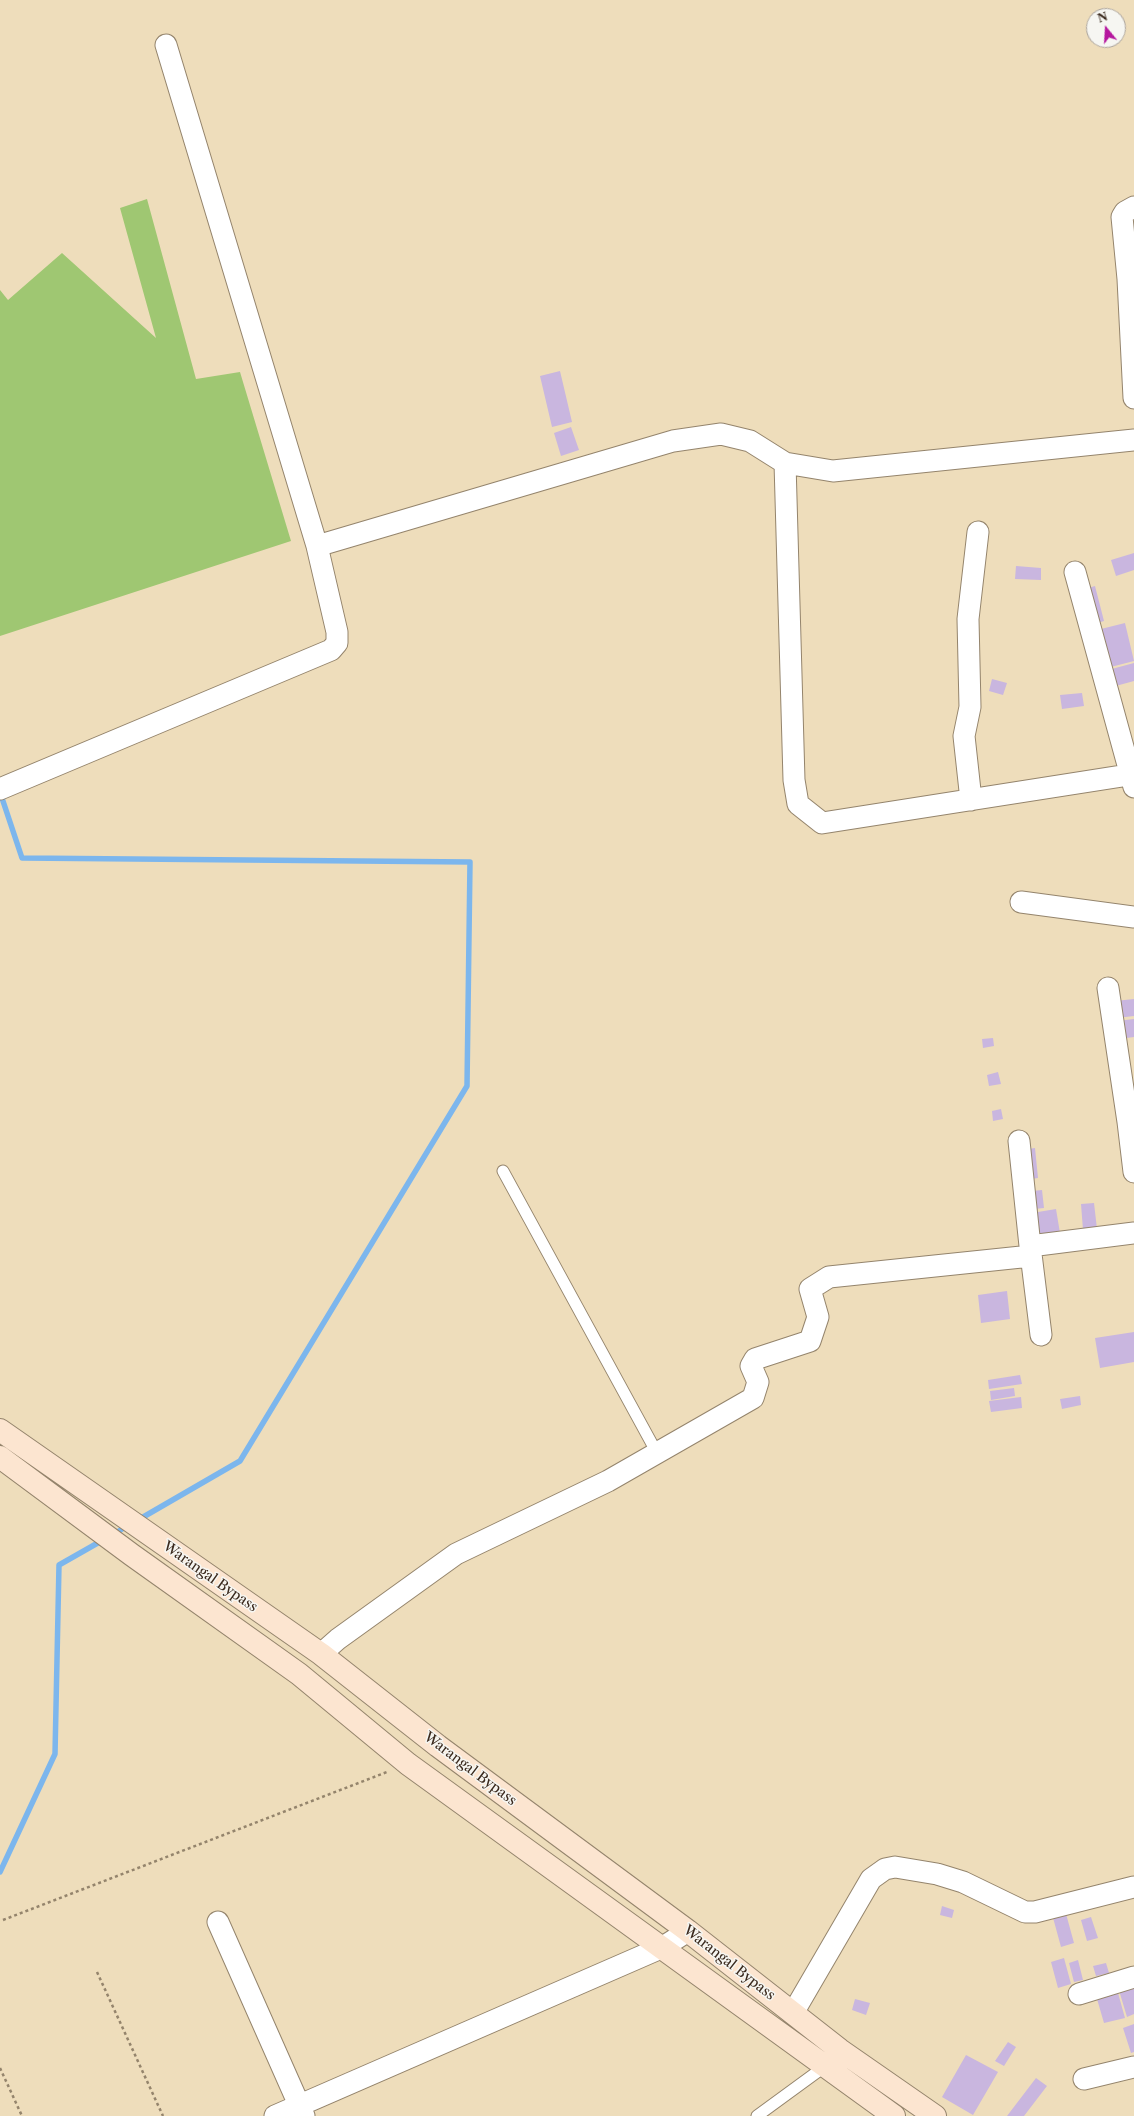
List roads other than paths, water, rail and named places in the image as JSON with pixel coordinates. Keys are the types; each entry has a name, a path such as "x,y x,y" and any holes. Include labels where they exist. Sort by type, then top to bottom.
{"main road":[{"name":"Warangal Bypass","path":"0,1430 321,1654 438,1746 688,1930 840,2050 935,2116"},
{"name":"Warangal Bypass","path":"0,1457 132,1555 299,1674 408,1764 663,1947 824,2067 894,2116"}],"street":[{"path":"2,788 331,650 337,644 338,632 317,546 166,45"},
{"path":"1134,207 1125,212 1122,217 1128,279 1134,398"},
{"path":"317,546 673,441 720,434 750,441 785,463 833,471 1133,440"},
{"path":"785,463 794,780 798,804 822,823 971,800 1133,779 1075,572"},
{"path":"971,800 964,736 970,708 968,619 978,532"},
{"path":"1021,902 1134,917"},
{"path":"1108,988 1131,1122 1134,1172"},
{"path":"1019,1141 1041,1335"},
{"path":"321,1654 338,1639 456,1554 608,1481 753,1398 758,1382 751,1366 755,1359 810,1341 818,1317 810,1289 829,1277 1031,1251 1134,1233"},
{"path":"793,2013 871,1880 885,1869 895,1867 937,1874 963,1882 1025,1912 1035,1912 1134,1887"},
{"path":"218,1922 302,2111"},
{"path":"275,2116 302,2111 663,1947 688,1930"},
{"path":"1079,1994 1134,1977"},
{"path":"1084,2079 1134,2067"}],"lane":[{"path":"503,1171 657,1453"},
{"path":"757,2116 824,2067"}],"waterway":[{"path":"0,792 22,858 470,862 467,1086 240,1461 138,1520"},
{"path":"112,1535 129,1525"},
{"path":"0,1872 55,1754 59,1565 103,1540"}]}
